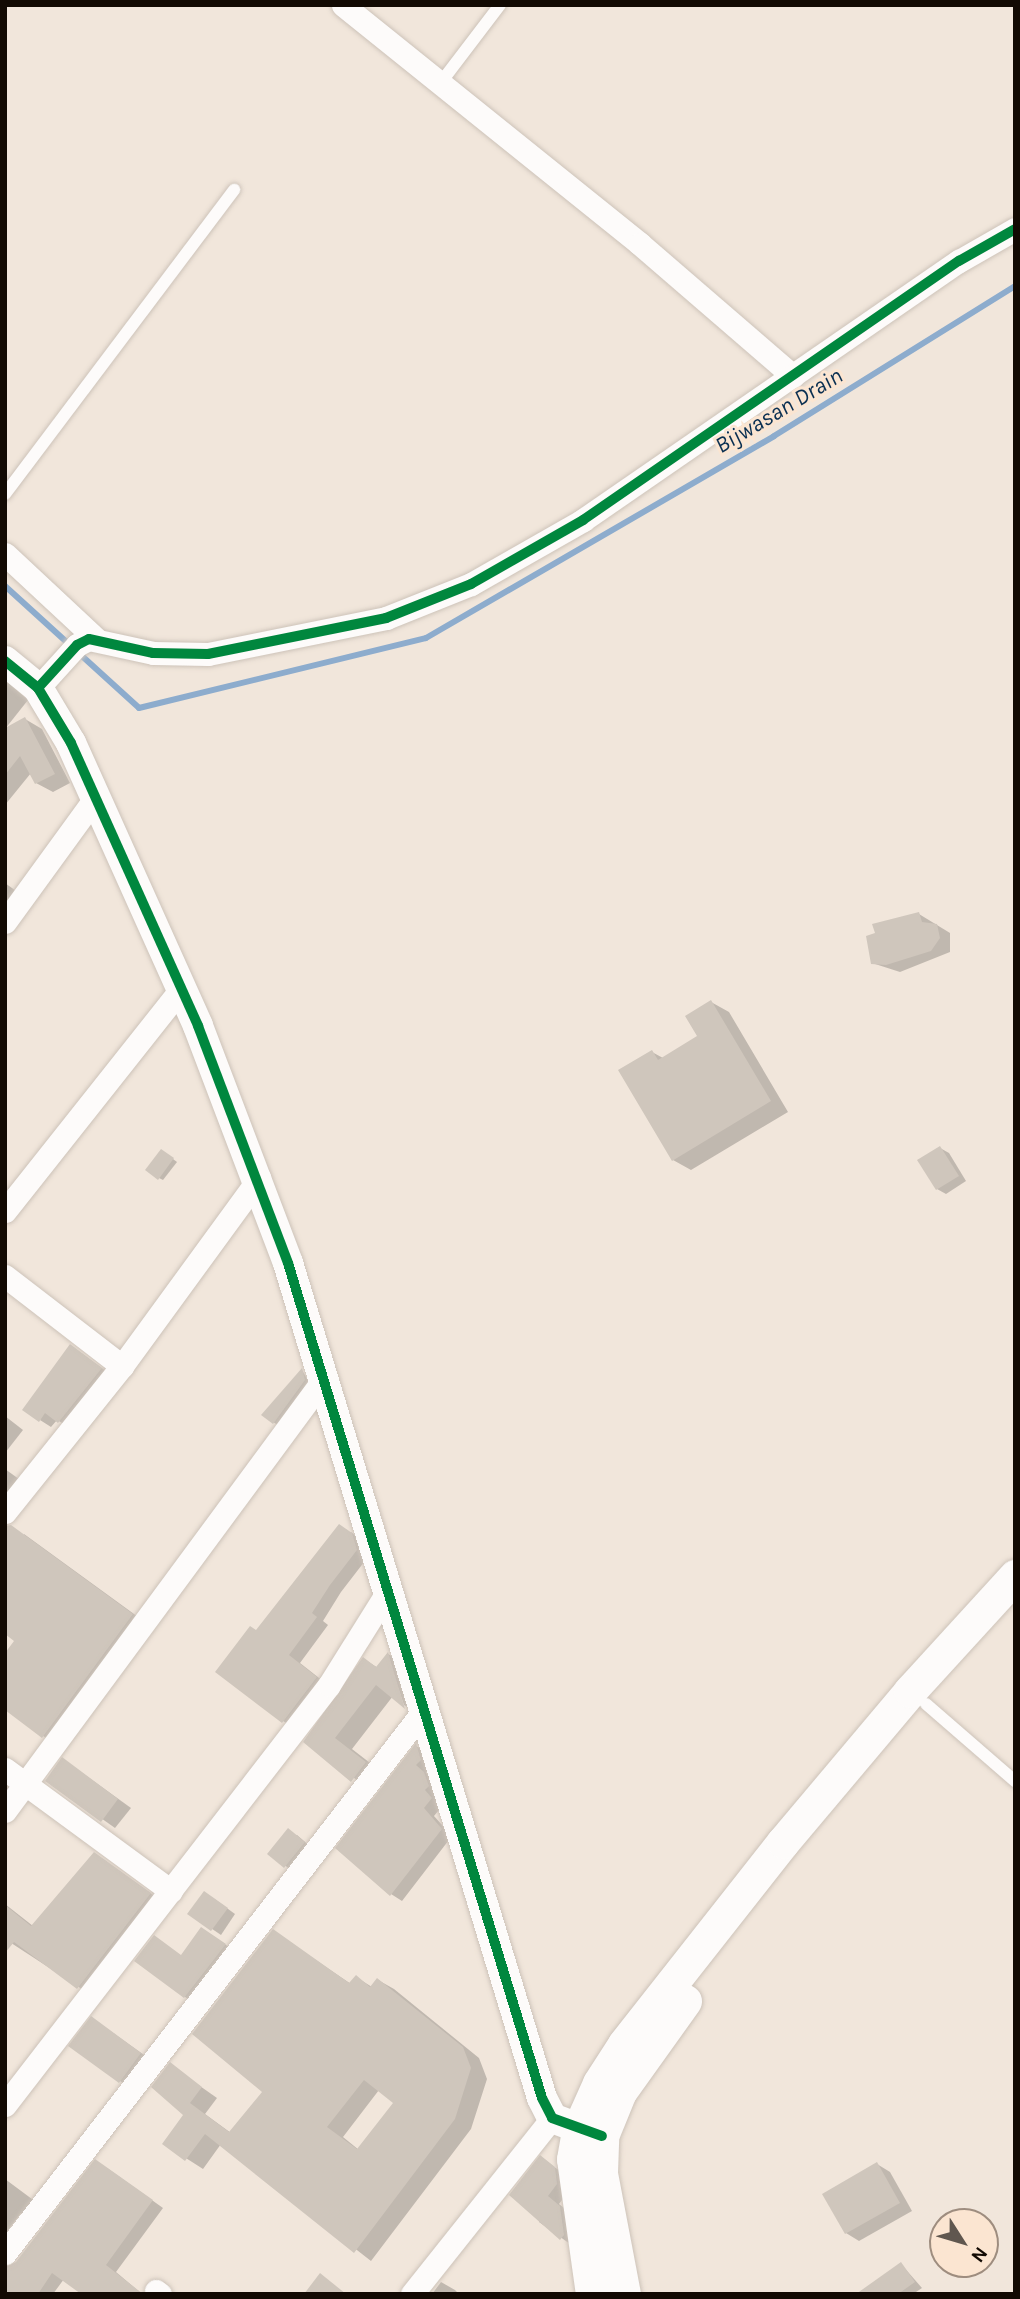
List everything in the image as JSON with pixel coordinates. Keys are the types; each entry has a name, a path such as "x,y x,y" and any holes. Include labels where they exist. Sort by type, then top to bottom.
{"main road":[{"path":"590,2292 576,2200 573,2160 578,2128 599,2083 624,2045 783,1842 910,1691 1015,1576"},
{"path":"578,2128 620,2092 702,1978 926,1704 1015,1610"},
{"path":"578,2128 601,2173 624,2294"}],"street":[{"path":"343,5 442,81 793,376"},
{"path":"5,554 84,637 153,653 208,654 414,610 471,584 583,520 959,261 1015,229"},
{"path":"42,684 84,637"},
{"path":"5,661 42,684 71,743 181,989 259,1178 542,2098 578,2128 412,2294"},
{"path":"5,922 95,798"},
{"path":"5,1211 181,989"},
{"path":"5,1512 122,1366 259,1178"},
{"path":"5,1276 122,1366"},
{"path":"5,1811 323,1380"},
{"path":"5,2105 329,1685 388,1591"},
{"path":"5,2253 424,1710"},
{"path":"5,1769 171,1891"}],"lane":[{"path":"442,81 500,5"},
{"path":"5,494 234,190"},
{"path":"926,1704 1015,1781"}],"building":[{"path":"25,717 55,774 35,784 20,756 5,775 5,728"},
{"path":"919,912 922,922 937,924 940,938 931,951 886,965 871,964 866,936 875,933 872,924"},
{"path":"711,1000 771,1101 672,1161 618,1070 652,1050 658,1060 697,1036 685,1016"},
{"path":"940,1146 959,1176 936,1190 917,1160"},
{"path":"161,1149 174,1158 158,1180 145,1170"},
{"path":"70,1344 102,1368 58,1423 45,1413 39,1422 22,1410"},
{"path":"302,1368 305,1380 273,1424 261,1415"},
{"path":"339,1524 352,1533 357,1550 330,1585 312,1613 317,1617 289,1655 317,1677 282,1723 215,1672 250,1626 256,1630"},
{"path":"11,1525 133,1614 42,1738 5,1710 5,1653 14,1641 5,1634 5,1526"},
{"path":"388,1652 405,1709 376,1685 335,1738 366,1762 351,1782 303,1742 363,1657 376,1667"},
{"path":"416,1743 421,1760 416,1765 424,1772 429,1786 425,1790 432,1798 424,1808 442,1829 390,1896 335,1848"},
{"path":"62,1757 118,1799 101,1822 45,1781"},
{"path":"288,1828 305,1842 284,1868 267,1854"},
{"path":"94,1852 151,1893 77,1989 14,1942 5,1953 5,1905 31,1926"},
{"path":"204,1891 228,1908 211,1931 187,1914"},
{"path":"201,1927 226,1944 184,1998 134,1961 154,1935 181,1955"},
{"path":"273,1929 349,1983 356,1975 370,1987 377,1978 463,2047 471,2068 455,2119 354,2253 205,2134 185,2161 162,2144 183,2115 151,2087 170,2062 202,2087 190,2103 229,2132 262,2092 192,2034","holes":["364,2080 393,2103 357,2149 327,2127"]},
{"path":"91,2016 141,2053 119,2083 68,2046"},
{"path":"540,2155 555,2167 557,2184 548,2196 560,2206 564,2235 560,2240 509,2195"},
{"path":"95,2159 153,2200 106,2265 143,2294 81,2294 52,2273 38,2294 5,2294 5,2267 16,2262"},
{"path":"877,2162 900,2203 845,2234 822,2194"},
{"path":"901,2262 915,2282 898,2294 856,2294"},
{"path":"320,2273 346,2294 304,2294"}],"waterway":[{"name":"Bijwasan Drain","path":"5,586 139,708 426,638 774,436 1015,286"}],"cycle path":[{"path":"38,688 77,645 89,639 153,653 208,654 386,618 471,584 583,520 959,261 1015,229"},
{"path":"5,661 38,688 71,743 198,1026 288,1263 542,2098 552,2118 602,2136"}]}
